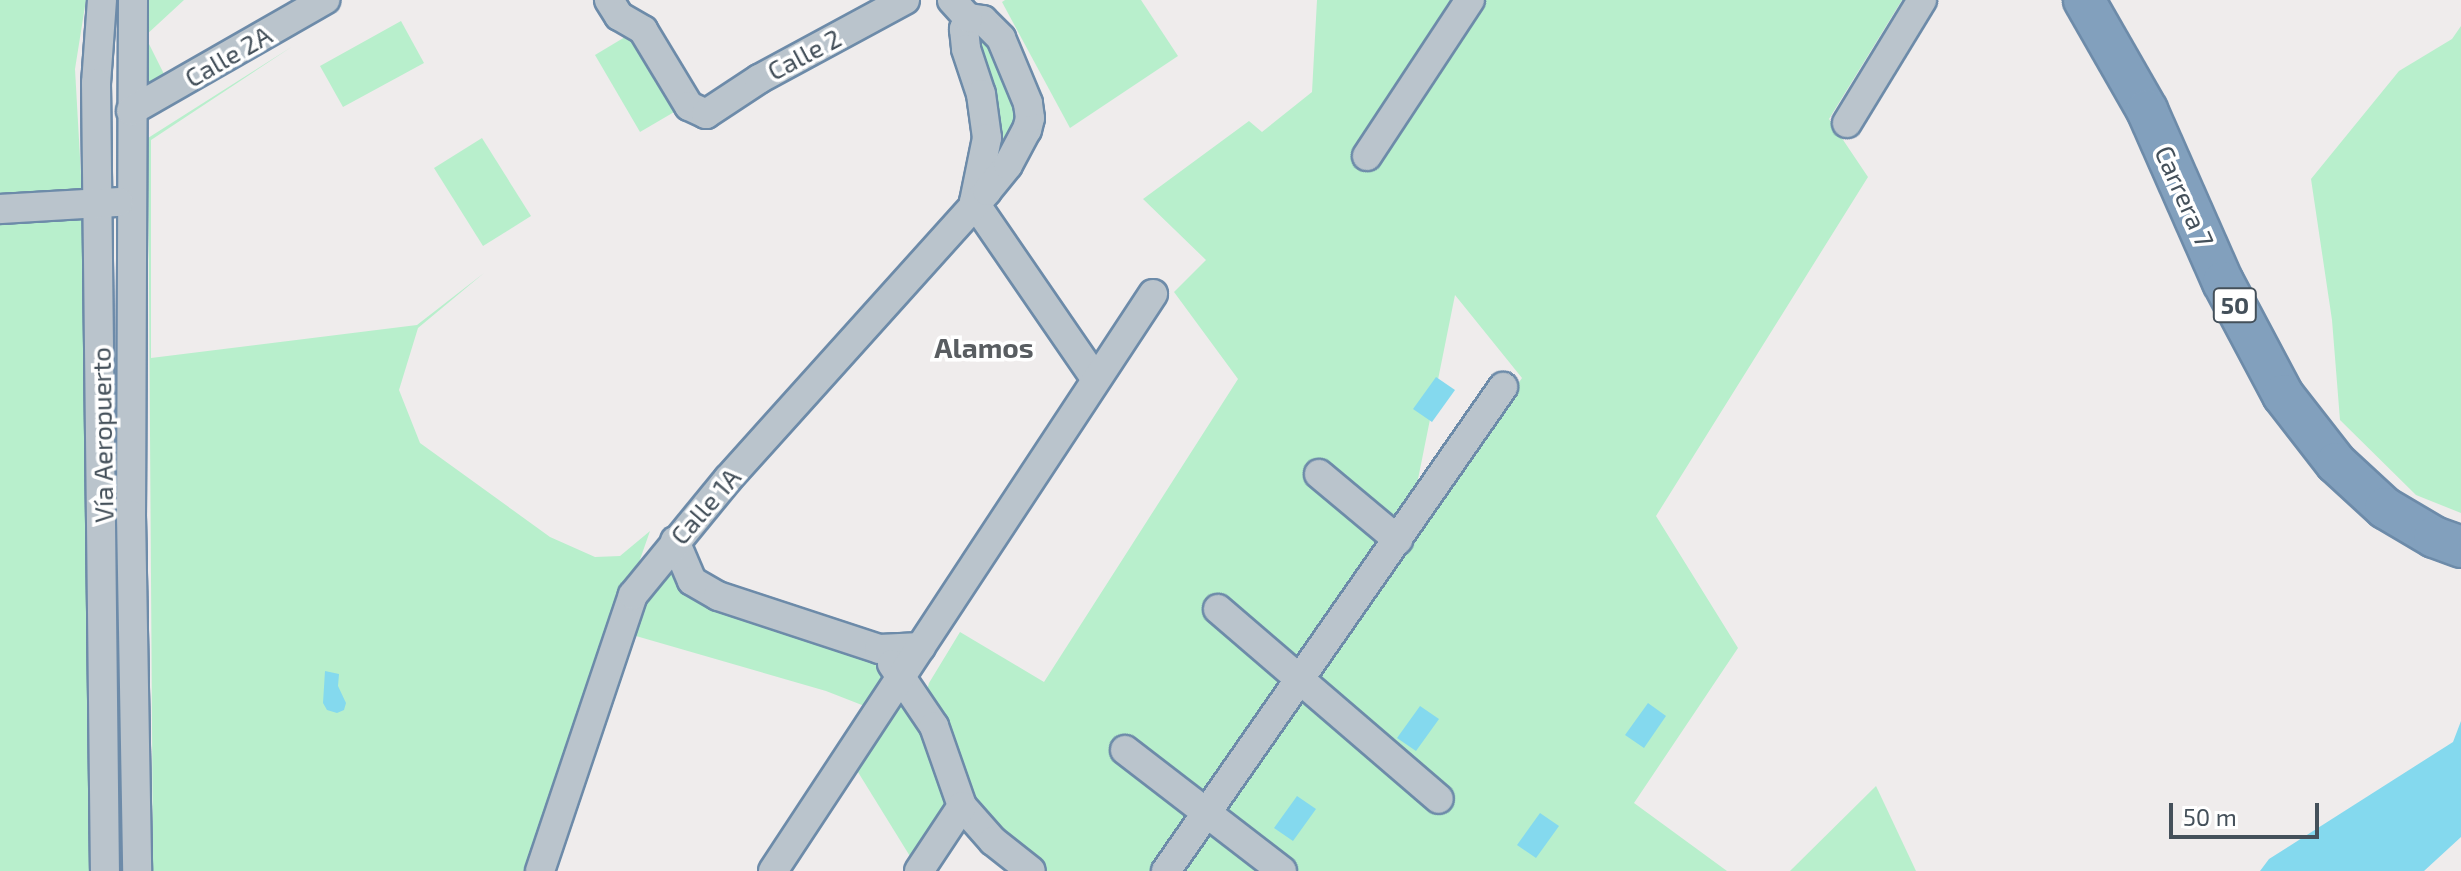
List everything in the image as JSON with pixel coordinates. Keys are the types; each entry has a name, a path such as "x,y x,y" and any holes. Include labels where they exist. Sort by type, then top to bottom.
{"highway":[{"name":"Carrera 7","path":"2084,0 2147,110 2223,282 2283,395 2336,463 2385,508 2434,537 2461,547"}],"street":[{"name":"Vía Aeropuerto","path":"102,0 96,83 100,203 105,871"},
{"name":"Vía Aeropuerto","path":"133,0 131,515 137,871"},
{"name":"Calle 2A","path":"131,111 325,0"},
{"name":"Calle 2","path":"609,0 619,16 643,30 689,106 706,114 759,79 905,0"},
{"path":"1367,156 1470,0"},
{"path":"1847,123 1922,0"},
{"path":"968,8 964,29 966,49 981,94 987,138 974,202 1095,378"},
{"name":"Calle 1A","path":"540,871 633,595 675,541 1008,165 1030,118 1028,103 1001,38 968,8"},
{"path":"0,209 132,201"},
{"path":"773,871 1153,294"},
{"path":"1166,871 1503,387"},
{"path":"1319,474 1398,540"},
{"path":"675,541 692,581 718,596 879,649 921,647"},
{"path":"1218,609 1439,799"},
{"path":"879,649 902,676 934,726 962,806 993,841 1031,871"},
{"path":"1125,750 1282,871"},
{"path":"919,871 962,806"}],"green space":[{"path":"0,0 86,0 75,69 82,193 0,197"},
{"path":"142,0 184,0 145,36 166,78 144,94"},
{"path":"1141,0 1178,56 1070,128 1002,2"},
{"path":"1317,0 1902,0 1829,119 1868,177 1656,516 1738,648 1634,803 1727,871 1175,871 1522,378 1455,295 1413,504 1157,871 1045,871 989,826 969,798 924,702 929,683 960,632 1044,682 1238,379 1174,292 1206,260 1143,199 1249,121 1262,132 1312,92"},
{"path":"401,21 424,63 343,107 320,66"},
{"path":"981,22 1020,117 983,184 972,24"},
{"path":"2461,26 2461,513 2416,495 2340,420 2332,320 2311,179 2399,71 2452,39"},
{"path":"635,31 681,108 640,132 595,55"},
{"path":"293,46 151,140 151,358 417,325 484,273 418,328 399,390 420,443 550,537 595,557 620,556 650,531 531,871 153,871 148,138"},
{"path":"482,138 531,216 483,246 434,168"},
{"path":"87,211 92,871 0,871 0,213"},
{"path":"674,556 681,578 878,661 883,685 867,707 826,691 636,636 645,600"},
{"path":"902,688 956,803 916,866 853,764"},
{"path":"1876,786 1916,871 1790,871"}],"water":[{"path":"1436,377 1455,390 1432,422 1413,409"},
{"path":"325,671 339,674 338,686 346,703 344,710 337,713 327,710 323,703"},
{"path":"1648,703 1666,716 1644,748 1625,735"},
{"path":"1420,706 1439,719 1416,751 1397,738"},
{"path":"2461,721 2461,837 2424,871 2260,871 2269,859 2453,742"},
{"path":"1297,796 1316,809 1293,841 1274,828"},
{"path":"1540,813 1559,826 1536,858 1517,845"}],"district":[{"name":"Alamos","path":"984,347"}]}
